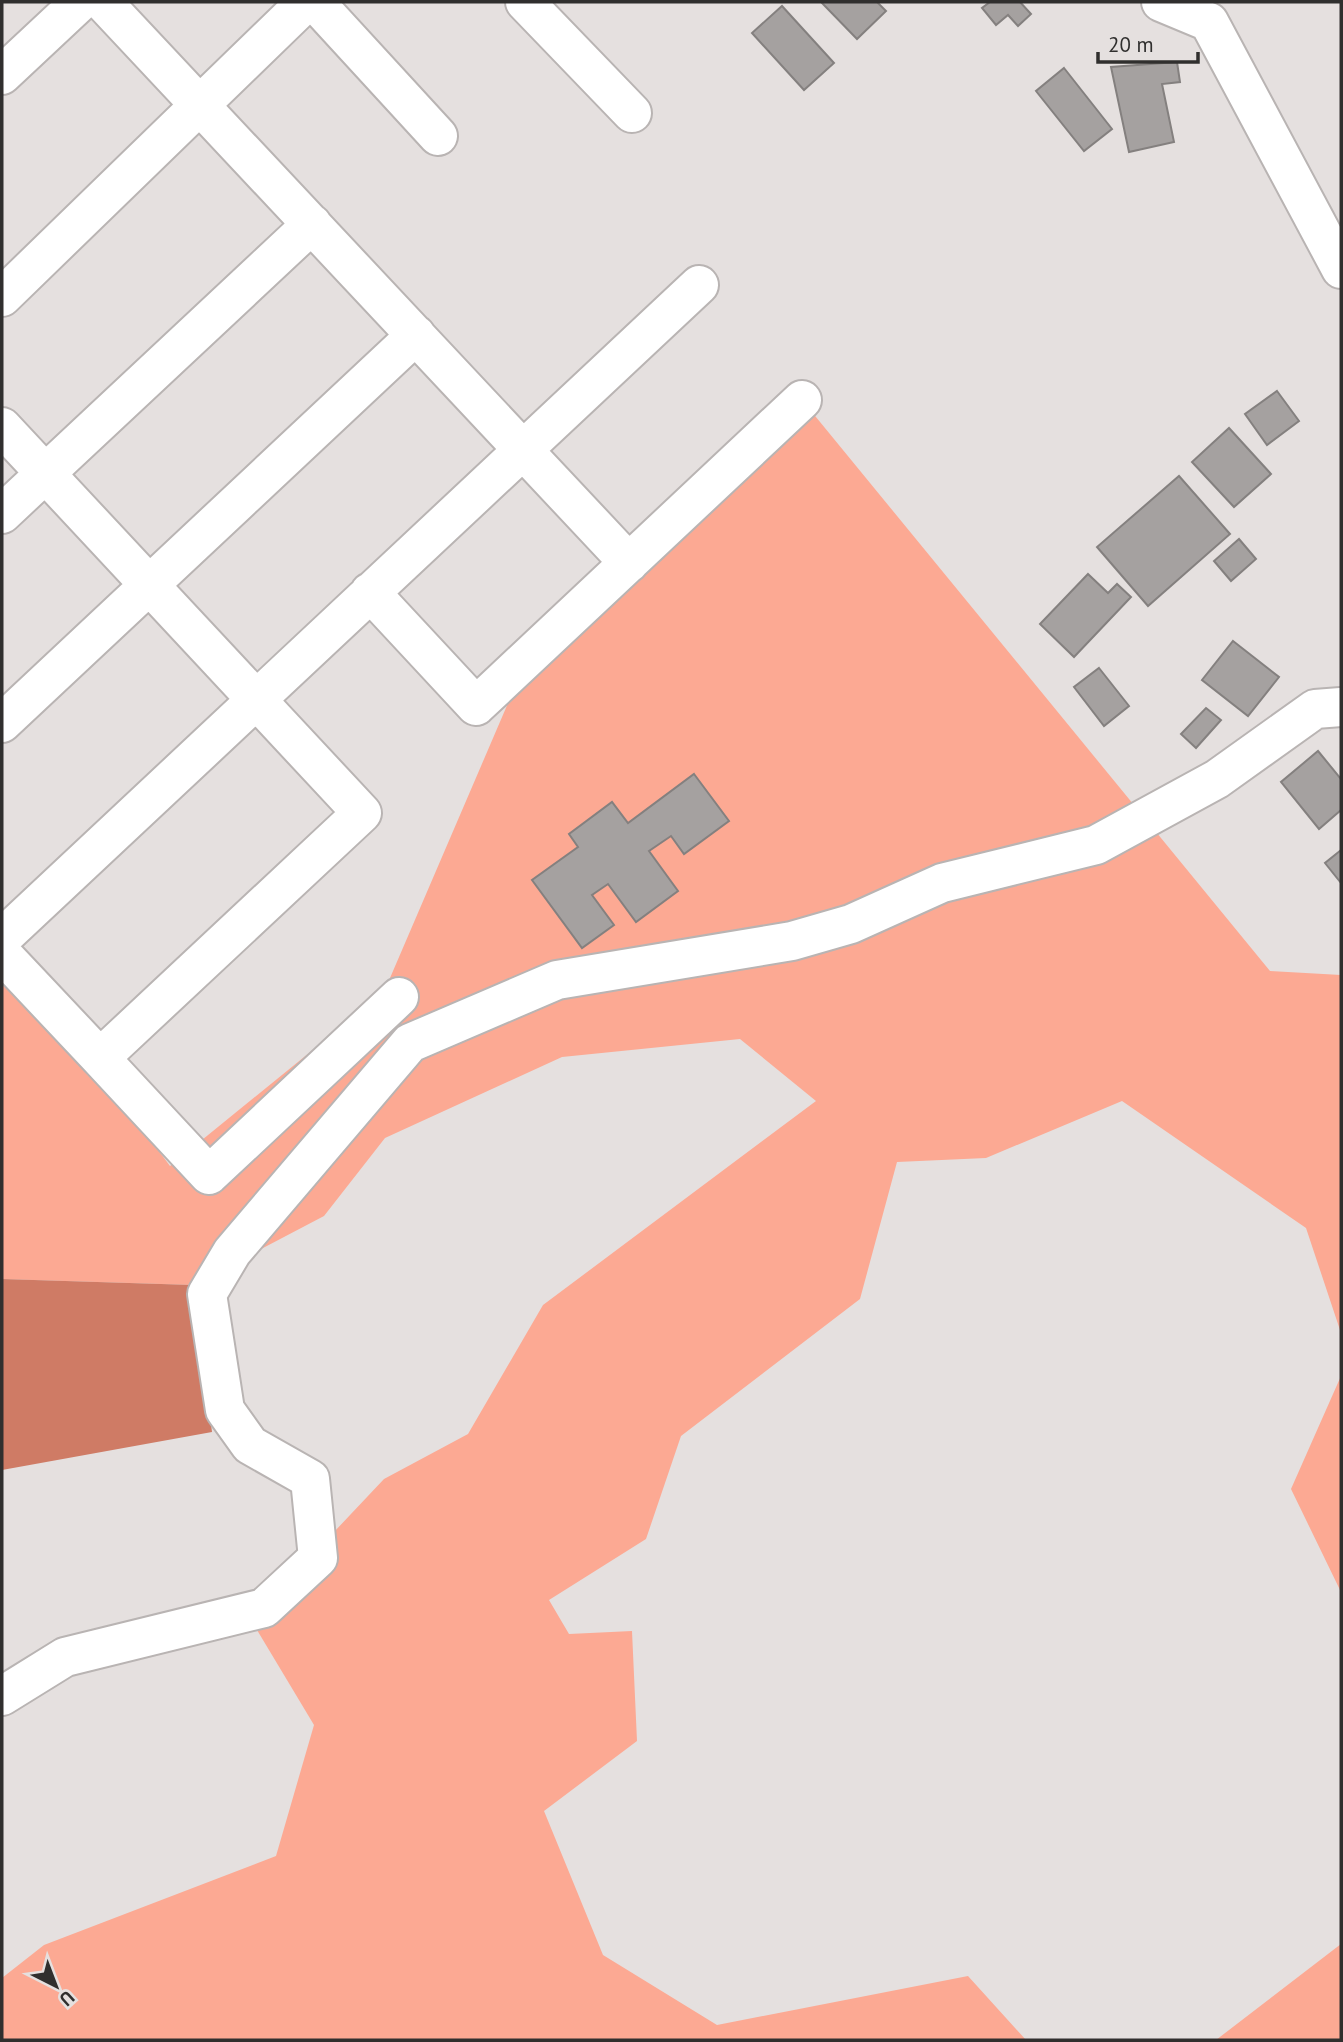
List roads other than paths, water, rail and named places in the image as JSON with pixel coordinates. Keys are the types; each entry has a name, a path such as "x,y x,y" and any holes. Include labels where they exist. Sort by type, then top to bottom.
{"street":[{"path":"2,75 80,2"},
{"path":"103,2 629,562"},
{"path":"2,297 306,2"},
{"path":"315,2 438,136"},
{"path":"526,2 632,113"},
{"path":"1161,2 1209,22 1341,269"},
{"path":"2,514 312,224"},
{"path":"2,937 699,285"},
{"path":"2,723 416,335"},
{"path":"370,592 476,706 802,400"},
{"path":"2,427 362,813 100,1058"},
{"path":"2,1696 65,1657 264,1608 318,1558 310,1479 250,1445 225,1410 208,1294 232,1252 410,1043 557,980 792,941 851,924 942,883 1096,845 1217,779 1315,709 1341,708"},
{"path":"2,954 209,1175 399,997"}]}
